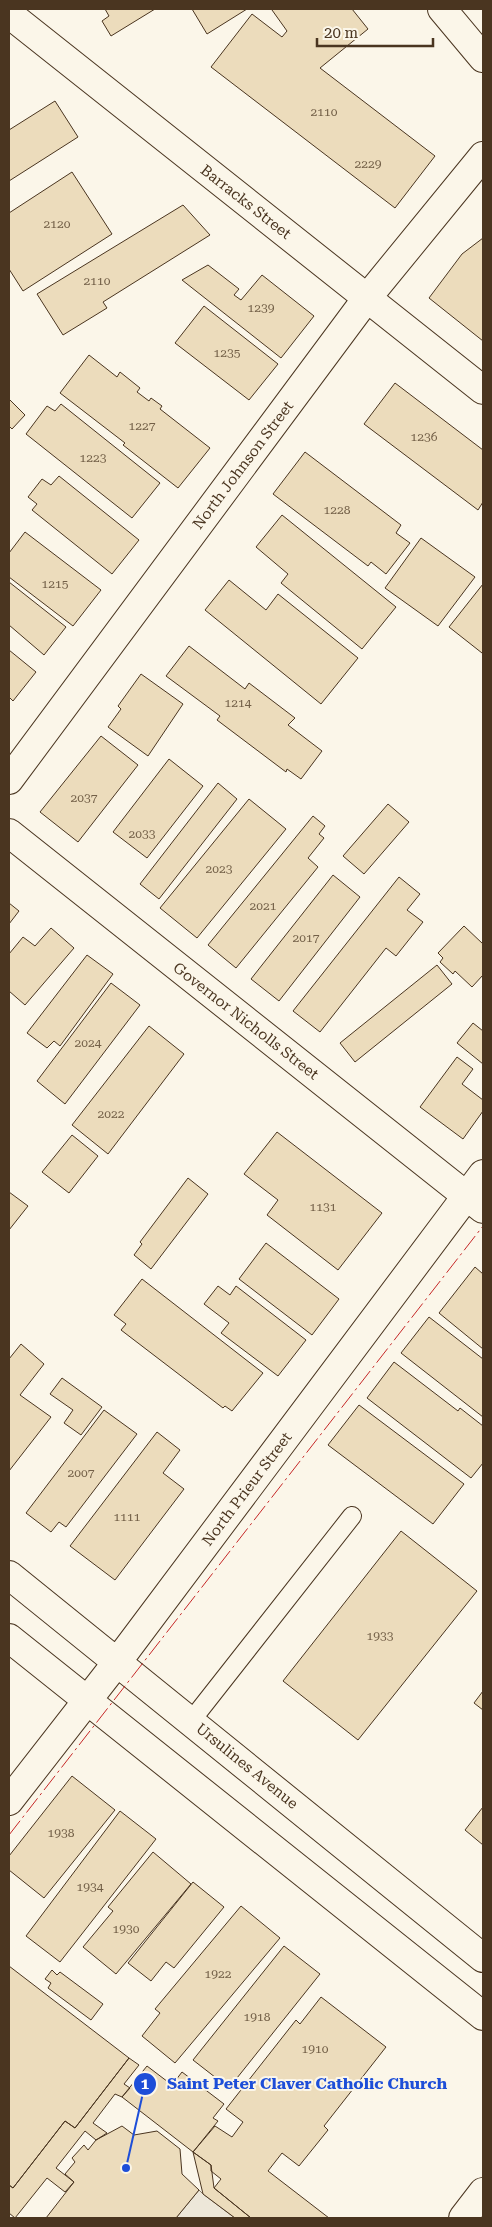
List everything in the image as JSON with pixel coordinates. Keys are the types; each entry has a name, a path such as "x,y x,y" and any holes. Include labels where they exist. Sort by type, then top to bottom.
{"street":[{"path":"442,9 483,58"},
{"name":"Barracks Street","path":"9,14 483,390"},
{"name":"North Johnson Street","path":"9,780 367,298 483,156"},
{"name":"Governor Nicholls Street","path":"9,833 475,1202"},
{"name":"North Prieur Street","path":"9,1801 475,1202 483,1174"},
{"name":"Ursulines Avenue","path":"9,1575 191,1720 483,1958"},
{"path":"9,1638 483,2016"},
{"path":"463,2218 483,2192"}],"lane":[{"path":"191,1720 352,1516"}],"shaded area":[{"path":"199,2190 203,2194 235,2218 176,2218"}],"building":[{"path":"105,9 155,9 111,36 102,21 109,16"},
{"path":"192,9 247,9 207,34"},
{"path":"273,9 352,9 368,29 320,68 435,156 395,208 211,67 252,14 282,37 287,31"},
{"path":"55,101 78,137 9,181 9,130"},
{"path":"72,172 112,234 23,291 9,269 9,213"},
{"path":"183,205 210,235 103,302 107,308 63,335 37,294"},
{"path":"483,238 483,341 429,298 462,254"},
{"path":"208,265 239,289 234,295 241,300 262,275 314,316 281,358 182,280"},
{"path":"204,306 278,364 249,400 175,343"},
{"path":"89,355 117,377 120,372 140,388 137,392 149,401 151,398 162,406 160,409 210,448 178,488 123,445 125,443 60,393"},
{"path":"395,383 483,450 483,502 478,510 364,424"},
{"path":"9,399 25,415 12,429 9,426"},
{"path":"61,404 160,483 132,518 26,434 47,406 55,411"},
{"path":"305,452 401,525 396,533 410,543 386,574 371,562 368,566 273,494"},
{"path":"59,476 139,540 112,574 32,510 37,504 28,497 42,479 51,485"},
{"path":"282,515 396,607 362,649 281,583 288,574 256,547"},
{"path":"25,532 101,590 73,626 9,577 9,553"},
{"path":"421,538 475,577 438,626 385,588"},
{"path":"229,580 266,610 278,594 358,658 321,704 205,610"},
{"path":"9,582 66,627 44,655 9,625"},
{"path":"483,584 483,652 482,653 449,627"},
{"path":"189,646 245,689 249,683 295,718 288,725 322,751 301,779 287,769 286,772 217,720 220,716 166,676"},
{"path":"9,650 36,672 13,701 9,697"},
{"path":"141,674 183,704 148,756 108,727 121,709 118,706"},
{"path":"101,736 138,765 78,842 40,812"},
{"path":"169,759 203,786 147,858 113,832"},
{"path":"218,783 237,799 159,899 140,884"},
{"path":"249,799 286,829 197,938 160,908"},
{"path":"388,804 409,822 364,874 343,856"},
{"path":"313,816 325,826 319,834 324,838 308,858 318,867 236,968 208,945"},
{"path":"333,875 360,897 279,1001 251,979"},
{"path":"399,877 420,894 407,910 423,922 396,956 386,948 320,1032 293,1011"},
{"path":"9,903 19,911 9,924"},
{"path":"464,926 483,944 483,975 472,987 455,971 453,974 440,962 443,958 438,953"},
{"path":"51,928 74,948 25,1005 9,991 9,954 23,937 35,946"},
{"path":"87,955 113,974 60,1046 54,1041 47,1048 27,1033"},
{"path":"437,965 452,984 355,1062 340,1043"},
{"path":"111,983 140,1005 65,1104 37,1081"},
{"path":"473,1023 483,1031 483,1064 457,1043"},
{"path":"149,1026 184,1054 108,1154 72,1125"},
{"path":"457,1057 473,1069 462,1084 483,1100 483,1111 463,1139 420,1107"},
{"path":"277,1132 382,1213 338,1270 267,1215 278,1200 244,1174"},
{"path":"72,1135 98,1156 69,1193 42,1172"},
{"path":"188,1178 208,1194 151,1269 134,1255 142,1244 140,1242"},
{"path":"9,1192 28,1206 9,1230"},
{"path":"266,1243 339,1299 312,1335 239,1279"},
{"path":"475,1267 483,1274 483,1349 439,1313"},
{"path":"142,1279 263,1373 232,1411 225,1406 223,1408 121,1330 126,1324 114,1315"},
{"path":"218,1286 230,1295 236,1286 306,1340 278,1376 221,1333 229,1323 204,1304"},
{"path":"429,1317 483,1359 483,1417 401,1353"},
{"path":"21,1344 44,1364 20,1395 51,1417 9,1471 9,1359"},
{"path":"394,1362 458,1411 460,1408 483,1426 483,1463 471,1478 367,1398"},
{"path":"62,1378 102,1407 81,1435 64,1423 73,1410 50,1394"},
{"path":"359,1405 464,1484 433,1524 328,1445"},
{"path":"104,1410 137,1434 66,1527 59,1522 51,1532 26,1513"},
{"path":"157,1432 180,1450 163,1473 184,1489 115,1580 70,1546"},
{"path":"401,1531 477,1591 358,1740 283,1681"},
{"path":"483,1691 483,1710 474,1703"},
{"path":"72,1776 115,1810 44,1898 9,1870 9,1856"},
{"path":"483,1807 483,1845 465,1830"},
{"path":"120,1811 156,1839 60,1962 26,1936"},
{"path":"153,1852 191,1884 116,1974 83,1947 113,1911 108,1907"},
{"path":"193,1882 224,1907 174,1968 166,1962 151,1981 128,1963"},
{"path":"241,1906 280,1938 175,2063 142,2036 160,2013 155,2009"},
{"path":"284,1946 320,1974 229,2088 193,2060"},
{"path":"9,1966 129,2058 75,2128 65,2121 13,2188 9,2185"},
{"path":"52,1970 57,1975 60,1972 103,2004 91,2020 48,1988 51,1983 45,1979"},
{"path":"321,1997 386,2047 324,2126 328,2130 299,2166 282,2153 268,2171 329,2218 251,2218 214,2188 221,2179 211,2171 211,2165 193,2152 215,2126 232,2137 243,2122 226,2109 296,2020 300,2024"},
{"path":"129,2058 139,2065 124,2084 130,2088 122,2097 115,2094 93,2123 107,2133 96,2140 85,2131 56,2168 74,2182 65,2192 47,2178 15,2218 9,2213 9,2185 13,2188 65,2121 75,2128"},
{"path":"147,2066 172,2085 182,2072 224,2104 213,2118 218,2121 193,2152 122,2097"},
{"path":"122,2126 134,2135 157,2131 180,2149 182,2174 199,2190 176,2218 46,2218 74,2182 65,2174 75,2162 72,2158 84,2145 88,2150 96,2140"},
{"path":"193,2152 211,2165 214,2188 251,2218 235,2218 203,2194"}],"power":[{"path":"9,1835 483,1226"}],"place":[{"name":"Saint Peter Claver Catholic Church","path":"126,2168"}]}
